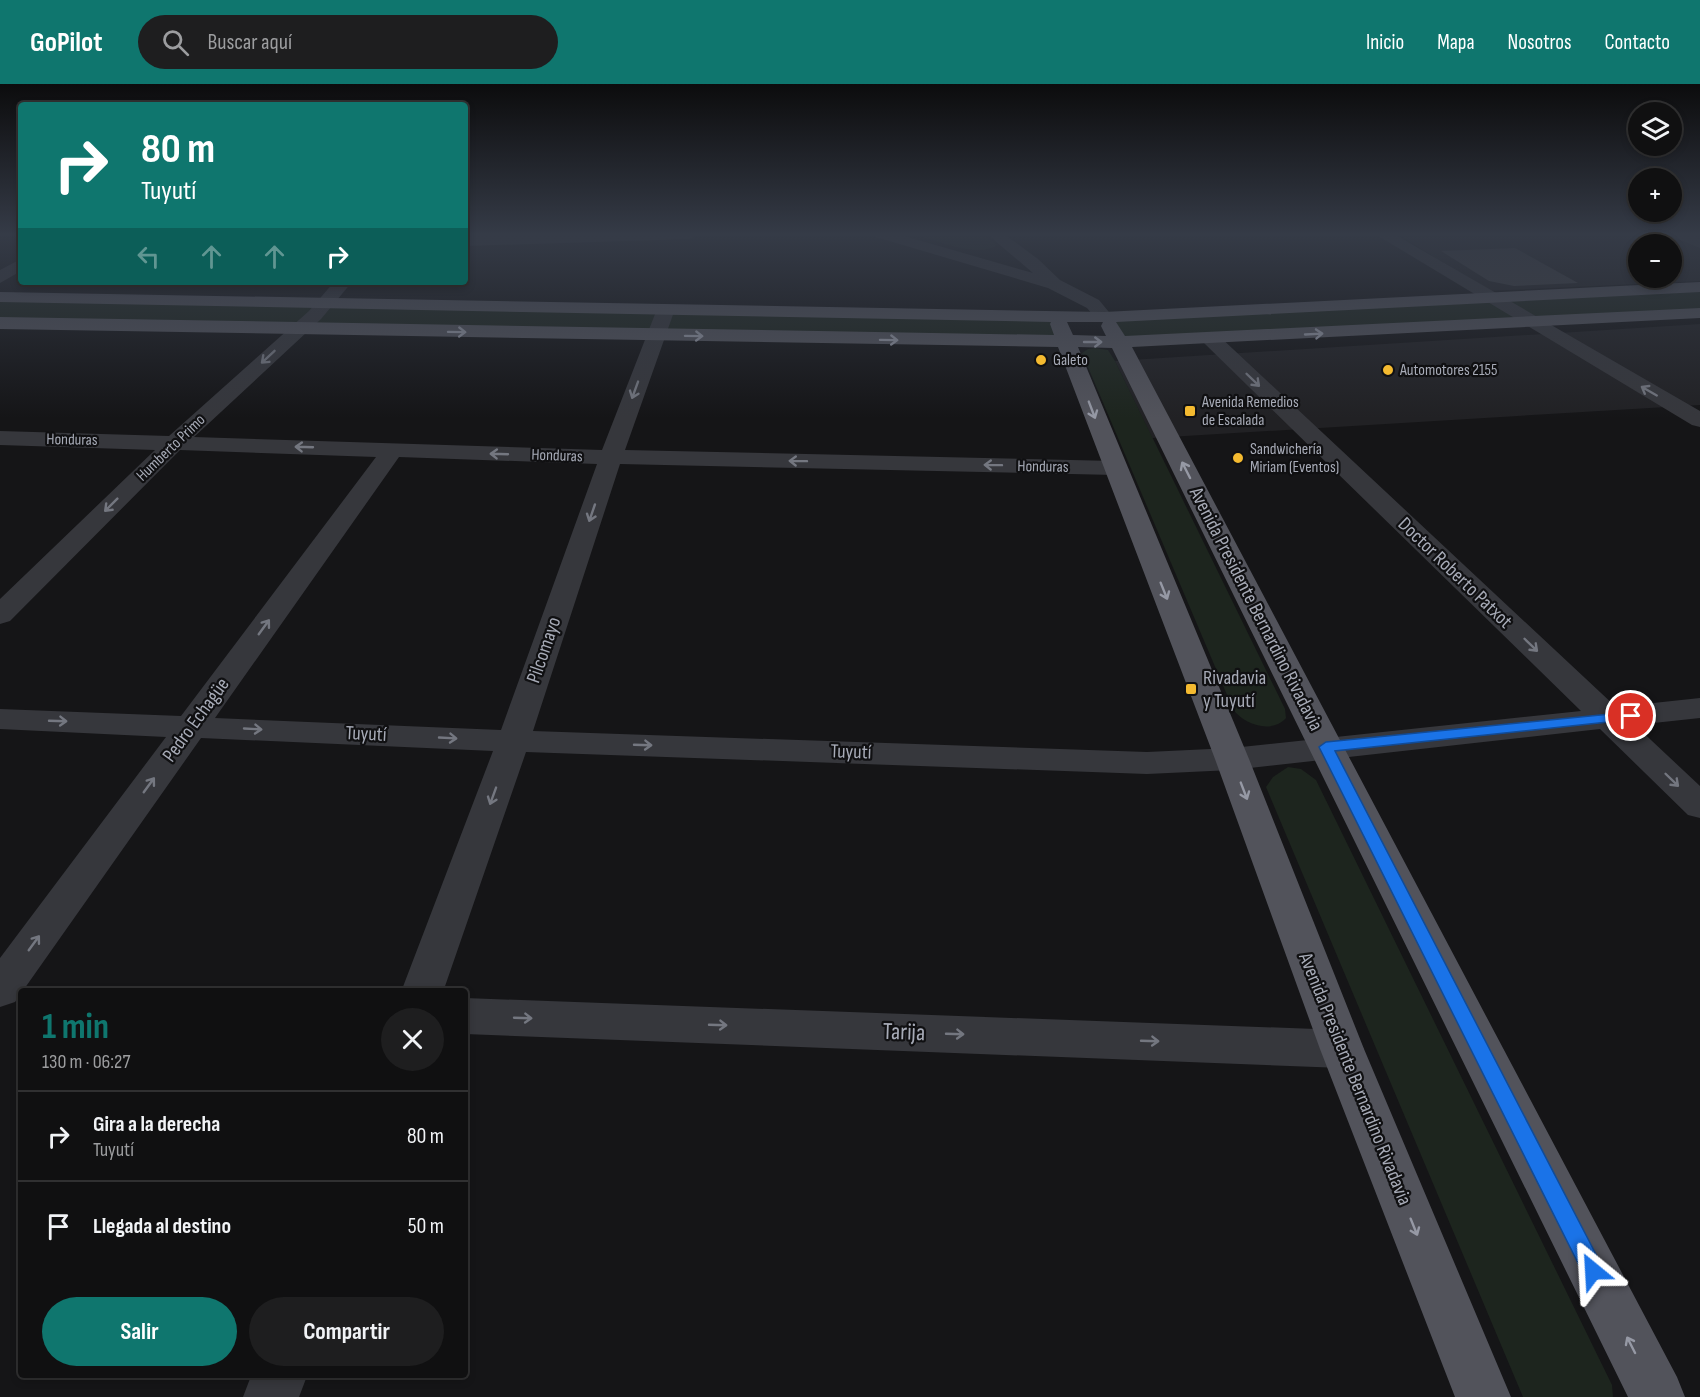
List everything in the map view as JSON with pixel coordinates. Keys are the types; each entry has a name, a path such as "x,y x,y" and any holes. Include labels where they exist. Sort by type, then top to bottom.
{"main road":[{"path":"0,323 656,335 1061,329 1104,317 1528,295"},
{"path":"0,297 666,309 1061,329 1120,342 1700,313"},
{"name":"Avenida Presidente Bernardino Rivadavia","path":"1104,317 1120,342 1657,1397"},
{"name":"Avenida Presidente Bernardino Rivadavia","path":"1061,329 1232,759 1342,1049 1483,1397"}],"street":[{"name":"Humberto Primo","path":"0,615 175,443 332,295"},
{"path":"1058,295 1056,306 1061,329"},
{"name":"Avenida Presidente Bernardino Rivadavia","path":"1076,295 1093,304 1104,317"},
{"path":"1489,295 1531,323 1700,420"},
{"name":"Pilcomayo","path":"423,988 513,741 610,458 666,309"},
{"name":"Doctor Roberto Patxot","path":"1211,339 1700,806"},
{"name":"Honduras","path":"0,438 610,458 1115,468"},
{"name":"Pedro Echagüe","path":"0,990 392,451"},
{"name":"Tuyutí","path":"0,719 513,741 1147,763 1232,759 1700,708"},
{"name":"Tarija","path":"468,1016 1342,1049"},
{"path":"271,1397 278,1378"}],"shaded area":[{"path":"1536,295 1700,295 1700,313 1120,342 1104,317"},
{"path":"0,297 1057,317 1066,342 0,323"},
{"path":"1700,324 1700,405 1152,438 1115,361"},
{"path":"1095,348 1108,350 1115,361 1285,709 1286,718 1280,723 1273,726 1258,726 1238,715 1233,709 1082,353"},
{"path":"1288,767 1301,769 1316,780 1612,1385 1613,1397 1523,1397 1266,787 1273,777"}],"place":[{"name":"Galeto","path":"1041,360"},
{"name":"Automotores 2155","path":"1388,370"},
{"name":"Avenida Remedios de Escalada","path":"1190,411"},
{"name":"Sandwichería Miriam (Eventos)","path":"1238,458"},
{"name":"Rivadavia y Tuyutí","path":"1191,689"}],"route":[{"path":"1593,1271 1326,747 1631,716"}]}
